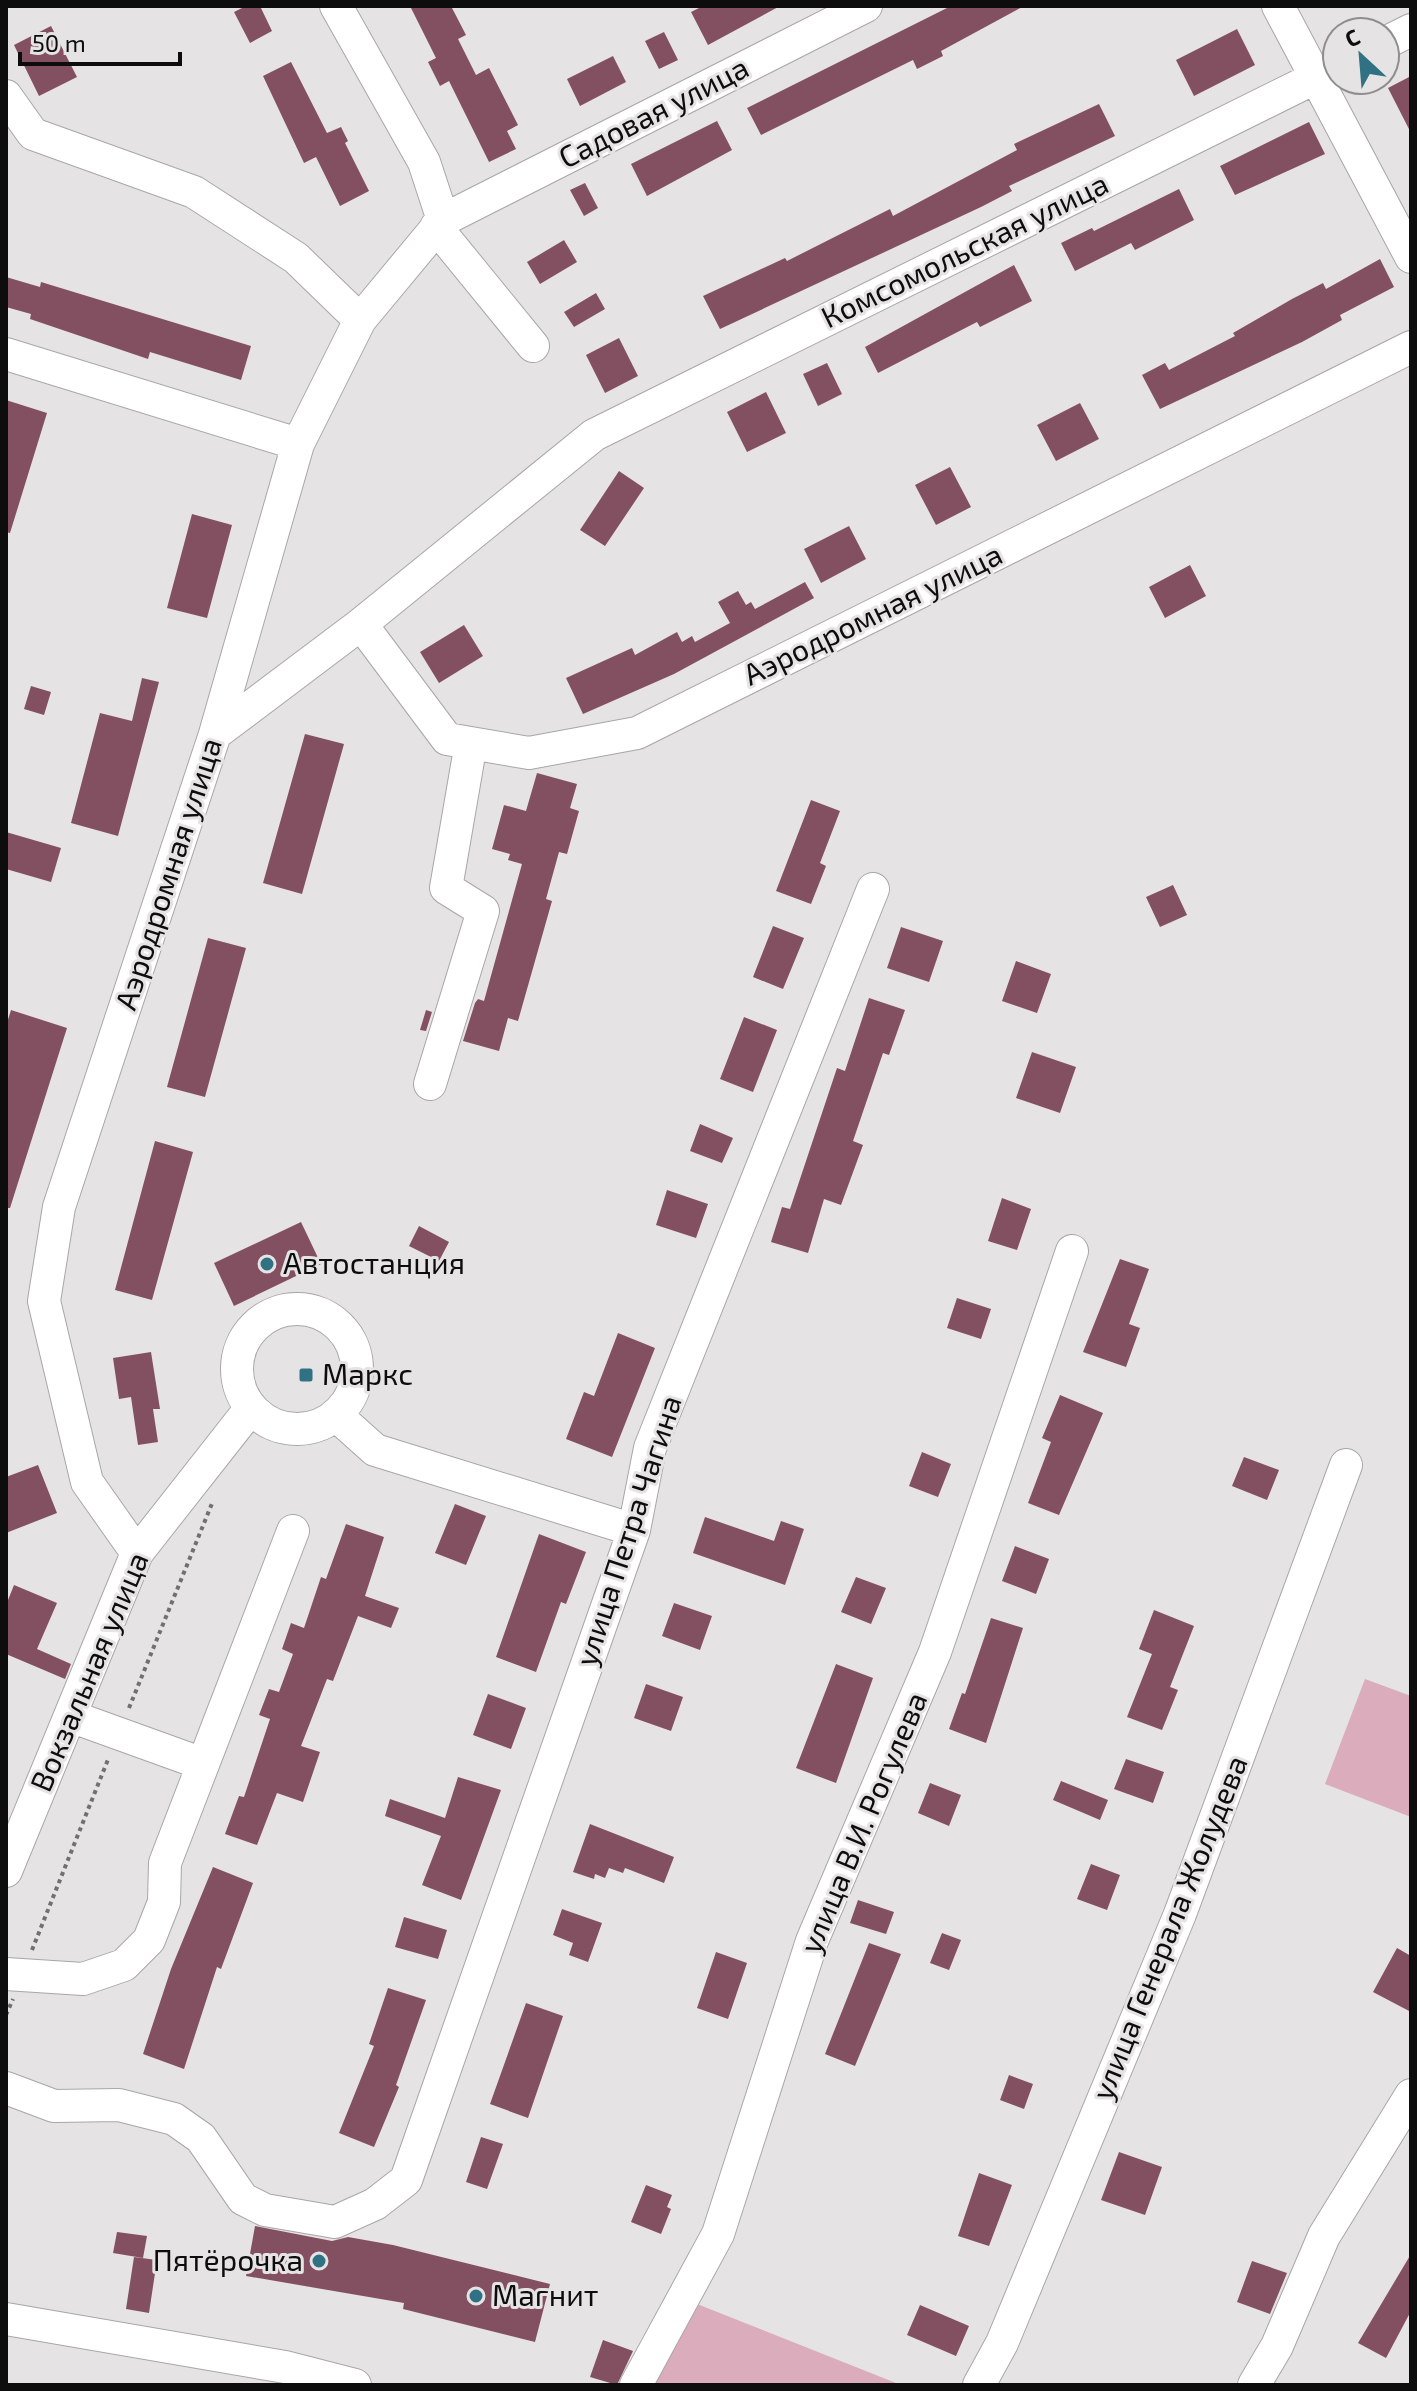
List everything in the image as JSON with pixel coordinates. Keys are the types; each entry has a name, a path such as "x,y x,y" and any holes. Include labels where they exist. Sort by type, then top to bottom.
{"street":[{"path":"336,6 424,162 439,223 533,346"},
{"name":"Садовая улица","path":"439,223 866,6"},
{"path":"1278,6 1321,64"},
{"name":"Комсомольская улица","path":"215,734 361,624 594,435 1321,75"},
{"path":"6,96 33,134 194,192 296,258 360,320"},
{"path":"1338,96 1411,257"},
{"name":"Аэродромная улица","path":"137,1553 87,1482 44,1301 59,1207 215,734 298,444 360,320 439,223"},
{"name":"Аэродромная улица","path":"361,624 447,739 529,753 637,733 1411,347"},
{"path":"6,354 298,444"},
{"path":"430,1084 483,911 446,888 471,743"},
{"name":"улица Петра Чагина","path":"6,2088 54,2106 119,2105 174,2119 201,2138 243,2199 265,2210 335,2222 375,2204 406,2180 634,1530 650,1448 873,889"},
{"name":"улица В.И. Рогулева","path":"636,2385 718,2234 812,1941 935,1652 1072,1251"},
{"path":"303,1308 326,1315 344,1330 356,1351 358,1374 351,1397 336,1415 315,1427 292,1429 269,1423 251,1408 239,1387 237,1363 244,1340 258,1322 279,1311 303,1308"},
{"name":"Вокзальная улица","path":"6,1871 137,1553 251,1408"},
{"path":"336,1415 375,1450 634,1530"},
{"name":"улица Генерала Жолудева","path":"979,2385 1002,2343 1180,1914 1346,1465"},
{"path":"6,1974 83,1979 124,1965 149,1940 164,1902 165,1863 293,1531"},
{"path":"70,1716 203,1764"},
{"path":"1254,2385 1277,2346 1324,2236 1411,2095"},
{"path":"6,2319 285,2367 355,2385"}],"shaded area":[{"path":"1365,1679 1411,1696 1411,1817 1325,1784"},
{"path":"697,2304 901,2385 647,2385"}],"building":[{"path":"246,6 260,6 272,31 250,43 234,12"},
{"path":"410,6 451,6 466,35 458,39 476,75 489,68 518,125 507,131 516,149 489,162 449,81 440,86 428,62 436,58"},
{"path":"703,6 780,6 708,45 691,12"},
{"path":"951,6 1024,6 941,51 943,56 917,69 913,60 761,135 747,108"},
{"path":"51,26 77,77 39,96 14,45"},
{"path":"1237,29 1255,65 1194,96 1176,60"},
{"path":"664,32 678,60 659,69 645,41"},
{"path":"613,56 626,82 580,106 567,79"},
{"path":"291,62 327,133 341,127 348,141 345,143 369,191 340,206 316,157 304,163 263,76"},
{"path":"1411,76 1411,133 1392,96 1401,96 1401,81"},
{"path":"1099,104 1115,136 1009,186 1012,191 981,207 720,329 703,296 785,258 787,261 890,209 893,216 1017,150 1014,144"},
{"path":"717,121 732,150 647,196 631,164"},
{"path":"1309,122 1325,154 1235,195 1220,166"},
{"path":"585,183 598,208 584,216 570,190"},
{"path":"1179,189 1194,220 1135,250 1131,243 1075,271 1061,243 1092,228 1094,231"},
{"path":"564,240 577,262 540,284 527,262"},
{"path":"1380,259 1394,287 1340,315 1342,320 1302,342 1160,409 1142,375 1165,363 1169,370 1235,336 1233,333 1292,299 1323,283 1326,289"},
{"path":"1014,265 1032,301 980,327 977,322 878,373 865,347"},
{"path":"6,277 40,287 41,282 251,346 241,380 150,352 148,359 30,319 31,314 6,307"},
{"path":"596,293 605,309 574,327 564,312"},
{"path":"619,338 638,376 605,393 586,355"},
{"path":"827,363 842,394 818,406 803,374"},
{"path":"766,392 786,433 747,452 727,412"},
{"path":"6,400 47,413 10,533 6,532"},
{"path":"1080,403 1099,439 1056,461 1037,425"},
{"path":"950,467 971,507 936,525 915,485"},
{"path":"619,471 644,488 605,546 580,530"},
{"path":"192,514 232,525 207,618 167,608"},
{"path":"849,526 866,559 821,583 804,549"},
{"path":"1190,565 1206,596 1165,618 1149,587"},
{"path":"805,582 814,598 674,674 583,714 566,678 632,648 635,655 677,632 682,642 692,636 695,642 730,623 718,602 738,591 746,605 751,602 755,609"},
{"path":"464,625 483,656 439,683 420,652"},
{"path":"142,678 159,682 118,836 71,823 100,713 132,721"},
{"path":"31,686 51,692 44,715 24,709"},
{"path":"305,734 344,744 302,894 263,883"},
{"path":"537,773 577,784 570,808 579,811 567,854 559,852 546,899 552,901 518,1021 508,1018 499,1051 463,1041 475,1003 478,999 484,1001 522,864 508,860 510,854 492,849 504,805 526,811"},
{"path":"811,800 840,811 820,863 826,866 811,904 776,891"},
{"path":"6,832 61,848 51,882 6,869"},
{"path":"1173,885 1187,915 1160,927 1146,897"},
{"path":"773,926 804,938 783,989 753,977"},
{"path":"901,927 943,941 929,982 887,968"},
{"path":"208,938 246,948 205,1097 167,1087"},
{"path":"1016,961 1051,974 1037,1013 1002,1001"},
{"path":"869,998 905,1010 889,1055 883,1053 853,1141 863,1145 841,1205 824,1199 808,1253 771,1242 782,1207 790,1209 837,1068 845,1071"},
{"path":"11,1010 67,1028 10,1208 6,1208 6,1026"},
{"path":"426,1010 432,1012 426,1031 420,1030"},
{"path":"744,1017 777,1030 753,1092 720,1079"},
{"path":"1032,1052 1076,1067 1060,1113 1016,1098"},
{"path":"700,1124 733,1138 722,1163 690,1151"},
{"path":"155,1141 193,1152 152,1300 115,1290"},
{"path":"667,1190 708,1204 696,1238 656,1225"},
{"path":"1002,1198 1031,1209 1017,1250 988,1241"},
{"name":"Автостанция","path":"301,1222 321,1264 234,1306 214,1263"},
{"path":"419,1226 449,1242 439,1261 409,1246"},
{"path":"1120,1259 1149,1269 1129,1324 1140,1328 1126,1367 1083,1352"},
{"path":"957,1298 991,1309 981,1339 947,1328"},
{"path":"618,1333 655,1348 612,1457 566,1439 584,1392 594,1396"},
{"path":"151,1352 160,1409 153,1409 158,1442 138,1445 131,1397 119,1399 113,1358"},
{"path":"1060,1395 1103,1413 1059,1515 1028,1503 1051,1442 1042,1438"},
{"path":"922,1452 951,1464 938,1497 909,1486"},
{"path":"1244,1457 1279,1470 1267,1500 1232,1486"},
{"path":"38,1465 57,1513 6,1533 6,1477"},
{"path":"455,1504 486,1516 466,1565 435,1553"},
{"path":"705,1517 774,1541 781,1521 804,1529 785,1585 693,1553"},
{"path":"346,1524 384,1537 365,1596 399,1608 391,1628 358,1616 333,1681 327,1679 301,1746 320,1752 303,1802 277,1793 257,1845 225,1834 239,1796 244,1797 270,1719 259,1715 269,1689 279,1692 293,1654 282,1649 291,1623 304,1628 321,1577 326,1579"},
{"path":"539,1534 586,1552 566,1604 561,1602 536,1672 496,1657"},
{"path":"1015,1546 1049,1559 1036,1594 1002,1581"},
{"path":"856,1577 886,1588 871,1624 841,1612"},
{"path":"14,1585 57,1603 37,1649 71,1664 65,1679 6,1654 6,1605"},
{"path":"674,1603 712,1616 700,1650 662,1636"},
{"path":"1154,1610 1194,1626 1170,1687 1178,1690 1162,1730 1127,1717 1152,1654 1139,1649"},
{"path":"991,1618 1023,1628 986,1743 949,1729 962,1693 965,1694"},
{"path":"836,1664 873,1678 836,1783 796,1768"},
{"path":"646,1684 683,1697 671,1731 634,1718"},
{"path":"488,1694 526,1708 511,1749 473,1735"},
{"path":"1126,1759 1164,1772 1153,1803 1114,1789"},
{"path":"458,1777 501,1790 461,1900 422,1885 441,1836 385,1816 390,1799 445,1818"},
{"path":"1061,1781 1108,1800 1100,1820 1053,1800"},
{"path":"930,1783 961,1795 949,1826 918,1813"},
{"path":"590,1824 674,1857 664,1883 625,1868 623,1873 609,1868 605,1878 595,1874 594,1879 573,1872"},
{"path":"1091,1864 1120,1875 1107,1910 1077,1899"},
{"path":"213,1867 253,1883 221,1969 217,1967 184,2069 143,2054 171,1969"},
{"path":"858,1900 894,1912 886,1934 850,1923"},
{"path":"562,1909 602,1923 588,1962 569,1955 573,1943 553,1935"},
{"path":"404,1917 447,1930 438,1959 395,1947"},
{"path":"942,1933 961,1940 949,1970 930,1963"},
{"path":"869,1943 901,1954 855,2066 825,2054"},
{"path":"1397,1948 1411,1956 1411,2012 1373,1992"},
{"path":"716,1952 747,1963 728,2019 697,2008"},
{"path":"388,1988 426,2000 396,2085 399,2087 374,2147 339,2133 374,2046 369,2044"},
{"path":"526,2003 563,2016 528,2118 490,2104"},
{"path":"1009,2075 1033,2084 1024,2109 1000,2100"},
{"path":"481,2137 503,2144 487,2189 466,2182"},
{"path":"1119,2152 1162,2167 1145,2215 1101,2200"},
{"path":"979,2173 1012,2185 989,2246 958,2236"},
{"path":"646,2185 672,2195 667,2207 671,2209 661,2234 631,2222"},
{"path":"255,2226 332,2241 348,2237 393,2245 550,2284 535,2342 403,2309 404,2303 246,2276"},
{"path":"117,2232 147,2236 143,2258 113,2253"},
{"path":"1411,2254 1411,2311 1386,2358 1358,2343"},
{"path":"134,2257 157,2260 149,2313 126,2309"},
{"path":"1252,2261 1287,2273 1270,2314 1237,2302"},
{"path":"920,2305 969,2326 956,2356 907,2335"},
{"path":"603,2340 633,2351 617,2385 590,2377"}],"place":[{"name":"Автостанция","path":"267,1264"},
{"name":"Маркс","path":"306,1375"},
{"name":"Пятёрочка","path":"319,2261"},
{"name":"Магнит","path":"476,2296"}]}
